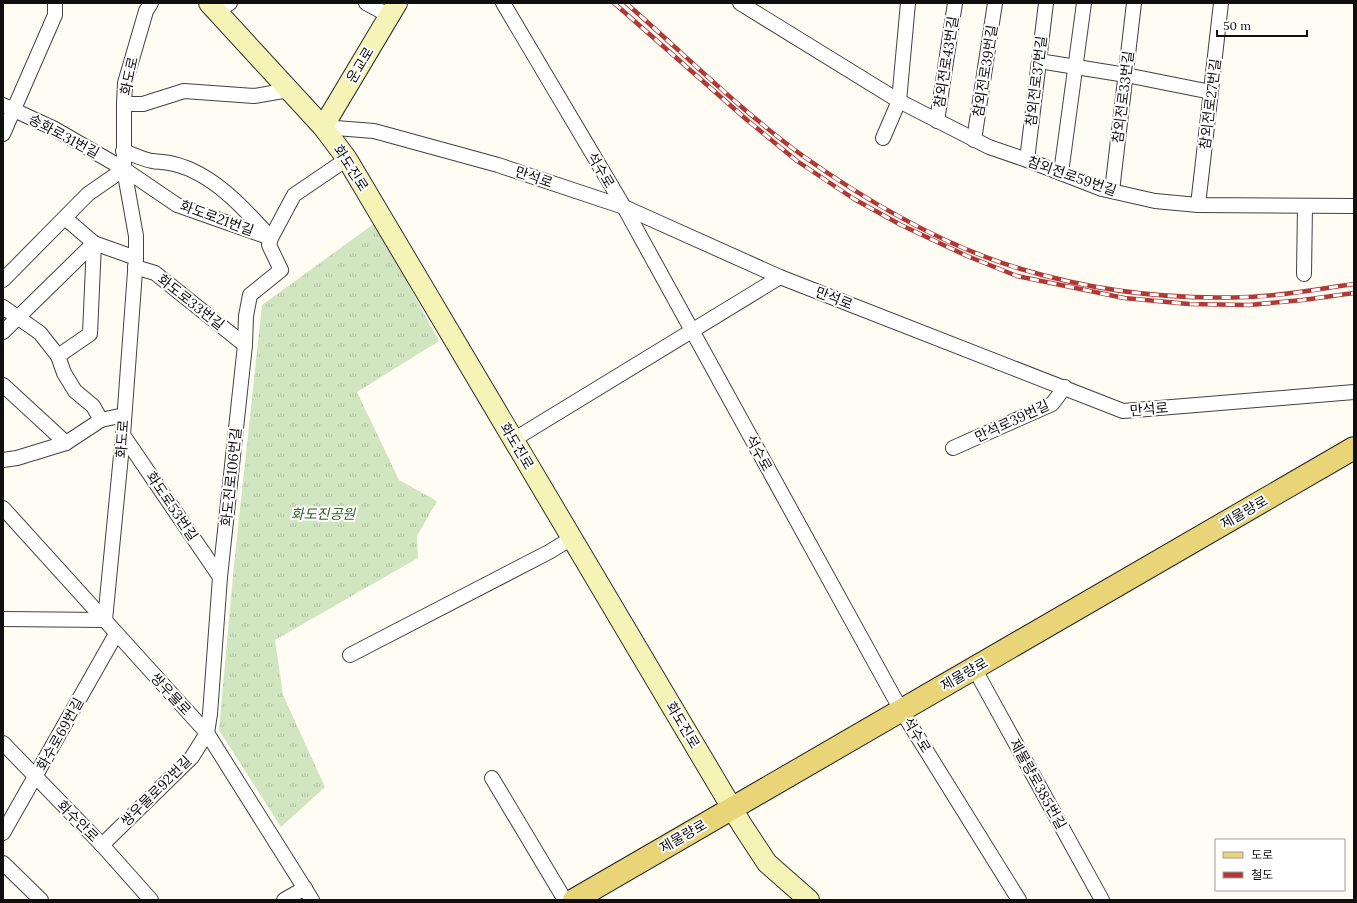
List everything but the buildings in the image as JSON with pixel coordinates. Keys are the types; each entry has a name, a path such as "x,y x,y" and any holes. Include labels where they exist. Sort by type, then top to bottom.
{"main road":[{"name":"제물량로","path":"574,900 1354,448"}],"street":[{"path":"3,134 8,108 55,15 55,3"},
{"name":"화도로","path":"105,620 123,435 136,236 124,169 123,151 125,83 146,11 150,3"},
{"path":"366,3 394,9"},
{"name":"석수로","path":"503,3 624,207 690,330 902,710 1019,900"},
{"name":"참외전로59번길","path":"740,3 899,101 974,140 989,147 1112,191 1155,201 1198,205 1354,206"},
{"path":"883,138 899,101 908,3"},
{"name":"참외전로43번길","path":"937,121 956,3"},
{"name":"참외전로39번길","path":"974,140 996,3"},
{"name":"참외전로37번길","path":"1027,160 1046,3"},
{"path":"1061,173 1084,3"},
{"name":"참외전로33번길","path":"1112,191 1134,3"},
{"name":"참외전로27번길","path":"1198,205 1222,3"},
{"name":"화도진로","path":"219,6 289,90 323,126 346,159 732,808 767,863 809,900"},
{"name":"운교로","path":"323,126 394,9"},
{"path":"1039,61 1126,75 1211,92"},
{"path":"124,104 143,104 184,91 254,96 289,90"},
{"name":"송화로31번길","path":"8,108 53,128 124,169"},
{"name":"만석로","path":"323,126 374,131 484,161 624,207 780,277 1123,411 1354,392"},
{"path":"123,151 151,160 175,164 196,173 211,182 251,216 271,238 294,195 346,159"},
{"path":"3,280 88,194 124,169"},
{"name":"화도로21번길","path":"124,169 177,205 271,238"},
{"path":"1304,274 1305,206"},
{"path":"65,218 94,243 135,262"},
{"name":"화도진로106번길","path":"207,733 210,714 220,578 245,345 246,316 250,295 281,270 269,245 271,238"},
{"path":"3,332 94,243"},
{"path":"58,356 90,334 94,243"},
{"name":"화도로33번길","path":"135,262 155,273 245,345"},
{"path":"513,440 690,330 780,277"},
{"path":"3,307 40,334 58,356 64,374 75,391 93,406 101,420"},
{"path":"3,385 66,443"},
{"name":"만석로39번길","path":"953,448 1052,404 1064,387"},
{"path":"3,460 18,458 66,443 101,420 124,415"},
{"name":"화도로53번길","path":"123,435 220,578"},
{"name":"쌍우물로","path":"3,508 207,733 308,894"},
{"path":"350,655 549,552 572,538"},
{"path":"3,619 105,620"},
{"name":"화수로69번길","path":"3,833 116,634"},
{"name":"제물량로385번길","path":"974,668 1102,900"},
{"name":"쌍우물로92번길","path":"102,845 192,757 207,733"},
{"name":"화수안로","path":"3,743 35,778 102,845 151,900"},
{"path":"492,778 565,900"},
{"path":"3,863 41,900"},
{"path":"284,900 308,894"}],"green space":[{"name":"화도진공원","path":"375,223 439,341 357,392 399,480 437,501 417,536 418,558 275,640 283,695 325,787 281,827 219,730 234,565 262,305"}],"railway":[{"path":"614,3 747,120 797,161 854,199 901,225 967,256 1017,276 1124,298 1189,304 1249,305 1354,293"},
{"path":"626,3 735,101 803,156 880,206 935,235 992,259 1049,277 1077,283 1162,295 1219,298 1261,296 1354,284"}]}
